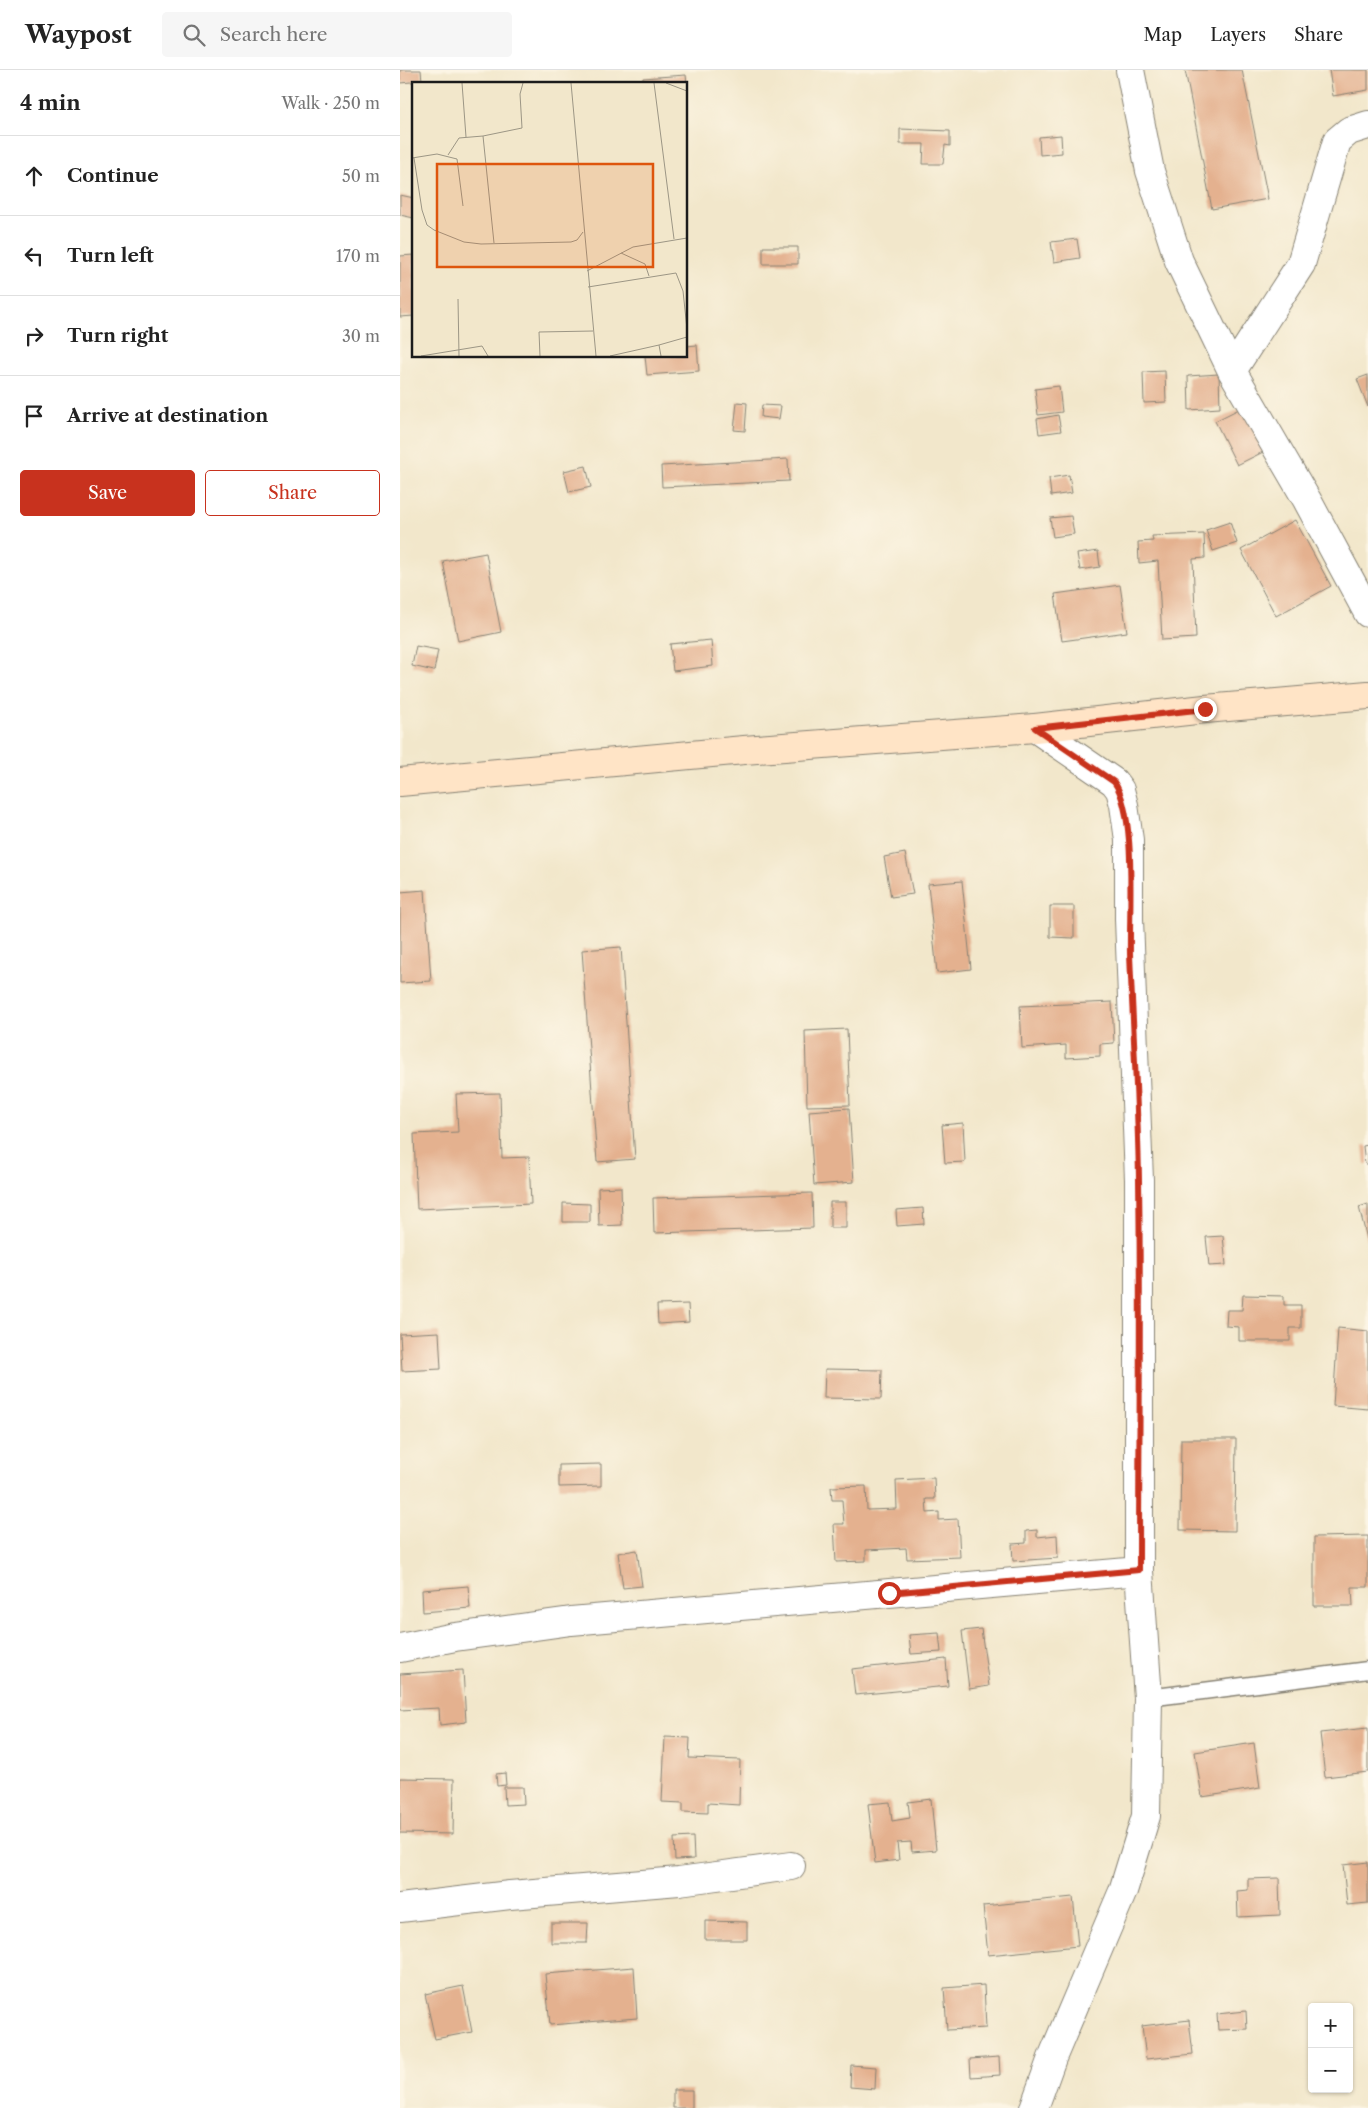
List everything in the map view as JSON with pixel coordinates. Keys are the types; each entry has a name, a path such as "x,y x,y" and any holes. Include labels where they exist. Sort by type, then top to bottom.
{"main road":[{"path":"400,782 744,750 1035,728 1205,709 1368,695"}],"street":[{"path":"1130,70 1150,171 1178,261 1232,370 1307,500 1368,613"},
{"path":"1232,370 1301,264 1337,141 1349,131 1368,125"},
{"path":"1034,2108 1052,2058 1123,1891 1136,1852 1146,1816 1148,1698 1139,1570 1139,1180 1129,928 1129,840 1124,805 1120,790 1114,782 1035,728"},
{"path":"400,1648 455,1637 571,1621 1139,1570"},
{"path":"400,1908 510,1895 680,1881 791,1866"}],"lane":[{"path":"1148,1698 1368,1670"}],"building":[{"path":"400,70 421,70 422,81 400,83"},
{"path":"1185,70 1242,70 1268,199 1212,209"},
{"path":"1329,70 1368,70 1368,90 1333,96"},
{"path":"686,75 687,82 643,82 643,78"},
{"path":"900,129 950,131 950,146 945,145 943,164 923,164 924,144 900,144"},
{"path":"1061,135 1062,153 1040,155 1039,137"},
{"path":"400,195 412,198 412,218 400,215"},
{"path":"1077,239 1080,258 1054,262 1051,242"},
{"path":"763,247 798,247 798,264 763,264"},
{"path":"412,255 412,316 400,317 400,256"},
{"path":"697,345 699,371 647,375 645,358 688,358 688,346"},
{"path":"1165,371 1166,402 1144,403 1143,372"},
{"path":"1219,374 1220,408 1189,410 1188,376"},
{"path":"1368,375 1368,407 1357,379"},
{"path":"1059,386 1062,412 1038,415 1035,389"},
{"path":"737,402 747,403 745,431 734,430"},
{"path":"762,405 781,406 779,419 761,417"},
{"path":"1245,406 1267,450 1237,465 1215,421"},
{"path":"1058,415 1061,431 1039,434 1037,419"},
{"path":"788,459 789,481 662,487 661,466"},
{"path":"586,466 591,487 569,492 564,471"},
{"path":"1069,475 1072,493 1051,496 1049,478"},
{"path":"1071,516 1074,534 1053,537 1050,518"},
{"path":"1295,520 1331,586 1276,616 1241,550"},
{"path":"1230,522 1237,543 1213,551 1206,530"},
{"path":"1204,534 1205,558 1193,559 1196,638 1162,640 1158,561 1139,563 1138,542 1153,541 1152,536"},
{"path":"1098,551 1100,567 1080,570 1077,554"},
{"path":"486,553 501,632 458,641 443,561"},
{"path":"1120,585 1127,632 1062,641 1055,594"},
{"path":"711,640 713,666 673,671 670,644"},
{"path":"416,646 438,650 434,671 412,666"},
{"path":"905,853 913,894 891,897 884,857"},
{"path":"962,881 971,969 937,973 928,884"},
{"path":"425,890 431,981 400,983 400,892"},
{"path":"1050,906 1074,906 1074,938 1050,937"},
{"path":"621,947 635,1159 597,1162 582,950"},
{"path":"1112,1002 1114,1043 1100,1044 1100,1056 1066,1058 1066,1045 1022,1048 1020,1006"},
{"path":"847,1029 850,1105 807,1106 805,1031"},
{"path":"500,1093 502,1158 529,1157 531,1204 417,1209 414,1134 458,1132 456,1094"},
{"path":"849,1108 854,1182 814,1185 809,1111"},
{"path":"963,1123 965,1162 945,1163 942,1125"},
{"path":"1368,1145 1368,1164 1365,1164 1363,1146"},
{"path":"621,1187 622,1225 599,1226 598,1188"},
{"path":"812,1193 813,1228 654,1233 653,1198"},
{"path":"830,1202 846,1202 846,1228 830,1228"},
{"path":"563,1203 590,1204 590,1222 563,1222"},
{"path":"1368,1204 1368,1239 1367,1239 1359,1207"},
{"path":"923,1208 924,1224 897,1226 896,1210"},
{"path":"1223,1236 1226,1265 1209,1266 1206,1237"},
{"path":"1243,1295 1284,1296 1284,1305 1301,1305 1301,1328 1290,1328 1290,1341 1239,1341 1239,1327 1226,1326 1227,1310 1242,1310"},
{"path":"688,1304 689,1322 658,1324 657,1305"},
{"path":"1338,1328 1368,1331 1368,1409 1333,1406"},
{"path":"439,1332 441,1369 402,1371 400,1334"},
{"path":"825,1369 882,1370 881,1399 824,1398"},
{"path":"1181,1439 1236,1439 1235,1531 1180,1530"},
{"path":"601,1464 601,1486 559,1487 559,1465"},
{"path":"934,1478 935,1499 926,1499 927,1513 939,1512 939,1520 958,1519 960,1557 907,1559 906,1548 866,1550 866,1561 836,1562 834,1524 844,1524 842,1500 832,1500 831,1487 866,1486 867,1510 897,1509 896,1480"},
{"path":"1037,1530 1037,1537 1057,1535 1058,1558 1013,1561 1012,1544 1026,1543 1026,1531"},
{"path":"1368,1536 1368,1587 1352,1587 1353,1606 1314,1606 1314,1537"},
{"path":"637,1550 642,1586 623,1588 618,1553"},
{"path":"468,1586 470,1608 423,1612 422,1590"},
{"path":"981,1629 989,1686 969,1689 962,1631"},
{"path":"939,1633 941,1652 911,1654 909,1635"},
{"path":"946,1659 948,1686 855,1695 852,1669"},
{"path":"463,1670 466,1722 440,1725 439,1708 400,1710 400,1674"},
{"path":"1368,1728 1368,1772 1325,1777 1320,1733"},
{"path":"665,1737 690,1738 689,1758 740,1760 739,1805 708,1803 708,1813 683,1812 683,1803 662,1802"},
{"path":"1254,1743 1260,1788 1202,1797 1195,1752"},
{"path":"505,1773 506,1785 497,1786 496,1774"},
{"path":"400,1778 454,1779 453,1834 400,1833"},
{"path":"504,1787 523,1787 524,1804 505,1805"},
{"path":"931,1799 936,1850 912,1852 911,1842 897,1843 899,1860 875,1863 868,1804 890,1802 892,1821 910,1818 908,1802"},
{"path":"693,1837 694,1859 675,1860 674,1838"},
{"path":"1368,1862 1368,1903 1347,1905 1343,1865"},
{"path":"1279,1878 1280,1915 1238,1917 1237,1891 1248,1890 1248,1879"},
{"path":"1073,1897 1078,1946 988,1955 983,1906"},
{"path":"705,1921 747,1922 747,1940 705,1940"},
{"path":"551,1923 588,1923 587,1943 551,1943"},
{"path":"634,1967 637,2018 550,2025 545,1974"},
{"path":"984,1985 986,2028 947,2030 944,1988"},
{"path":"463,1986 472,2032 435,2039 425,1994"},
{"path":"1246,2011 1247,2029 1218,2030 1217,2014"},
{"path":"1189,2020 1193,2054 1146,2059 1142,2026"},
{"path":"999,2057 1000,2075 971,2077 970,2059"},
{"path":"851,2065 876,2067 875,2089 850,2087"},
{"path":"673,2090 692,2090 692,2108 673,2108"}],"route":[{"path":"889,1593 1139,1570 1139,1180 1129,919 1129,840 1124,805 1120,790 1114,782 1035,728 1205,709"}]}
